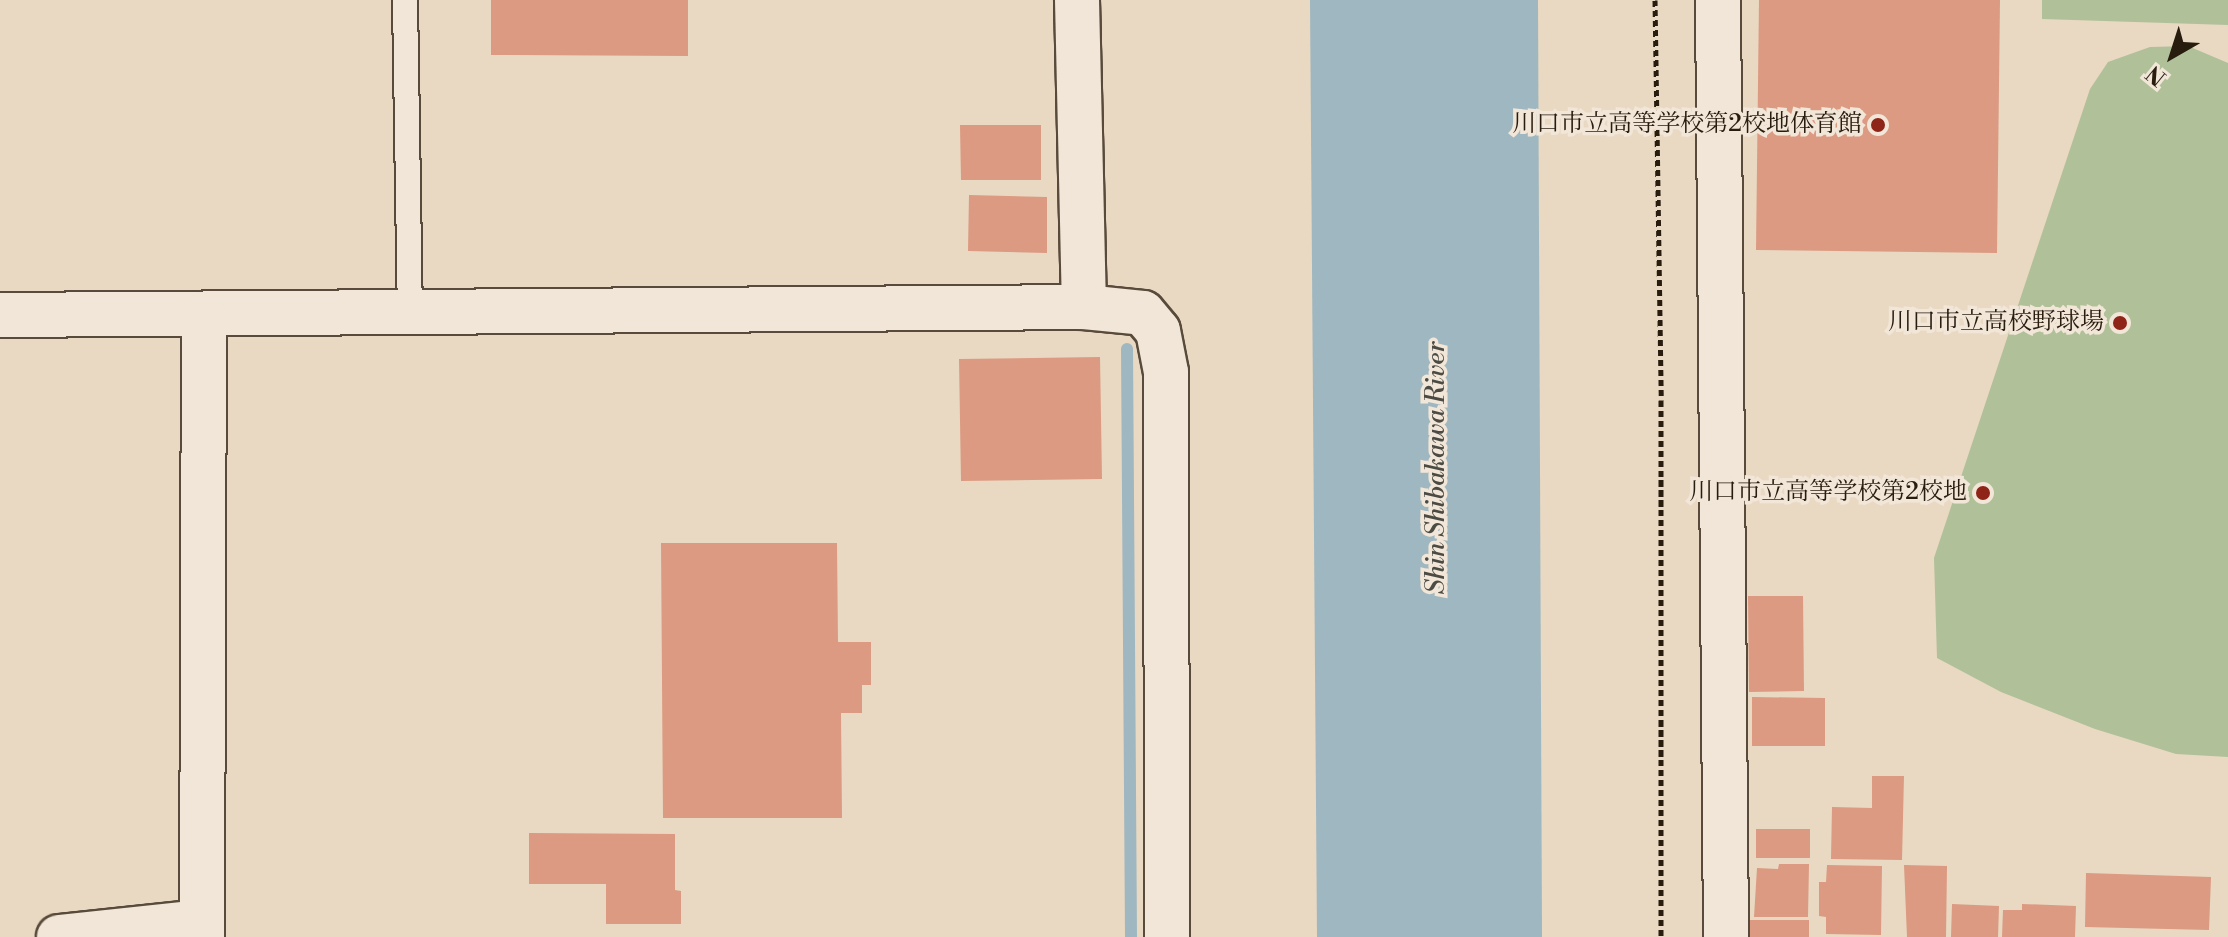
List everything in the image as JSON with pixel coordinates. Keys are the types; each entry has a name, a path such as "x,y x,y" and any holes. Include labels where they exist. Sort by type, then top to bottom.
{"street":[{"path":"1077,0 1084,307"},
{"path":"1718,0 1726,937"},
{"path":"0,315 1084,307 1143,313 1158,331 1166,372 1167,937"},
{"path":"59,937 202,930 204,315"}],"lane":[{"path":"405,0 410,312"}],"path":[{"path":"1655,0 1661,400 1661,937"}],"green space":[{"path":"2042,0 2228,0 2228,25 2042,19"},
{"name":"川口市立高校野球場","path":"2188,46 2228,63 2228,757 2176,754 2095,729 2001,692 1937,658 1934,558 2090,89 2108,62 2150,47"}],"water":[{"name":"Shin Shibakawa River","path":"1310,0 1538,0 1542,937 1317,937"}],"building":[{"path":"491,0 688,0 688,56 491,55"},
{"name":"川口市立高等学校第2校地体育館","path":"1759,0 2000,0 1997,253 1756,250"},
{"path":"960,125 1041,125 1041,180 961,180"},
{"path":"969,195 1047,197 1047,253 968,251"},
{"path":"1100,357 1102,479 961,481 959,359"},
{"path":"661,543 837,543 838,642 871,642 871,685 862,685 862,713 841,713 842,818 663,818"},
{"path":"1748,596 1803,596 1804,691 1749,692"},
{"path":"1752,697 1825,698 1825,746 1752,746"},
{"path":"1872,776 1904,776 1902,860 1831,859 1832,807 1872,808"},
{"path":"1756,829 1810,829 1810,858 1756,858"},
{"path":"529,833 675,834 675,890 681,891 681,924 606,924 606,884 529,884"},
{"path":"1779,864 1809,864 1808,917 1754,917 1757,868 1778,869"},
{"path":"1827,865 1882,866 1881,935 1826,934 1826,917 1819,916 1819,882 1826,882"},
{"path":"1904,865 1947,866 1946,937 1907,937"},
{"path":"2086,873 2211,877 2209,930 2085,927"},
{"path":"1952,904 1999,906 1998,937 1951,937"},
{"path":"2022,904 2076,906 2075,937 2002,937 2003,910 2022,910"},
{"path":"1750,920 1809,920 1809,937 1750,937"}],"waterway":[{"path":"1127,349 1131,937"}],"place":[{"name":"川口市立高等学校第2校地体育館","path":"1878,125"},
{"name":"川口市立高校野球場","path":"2120,323"},
{"name":"川口市立高等学校第2校地","path":"1983,493"}]}
